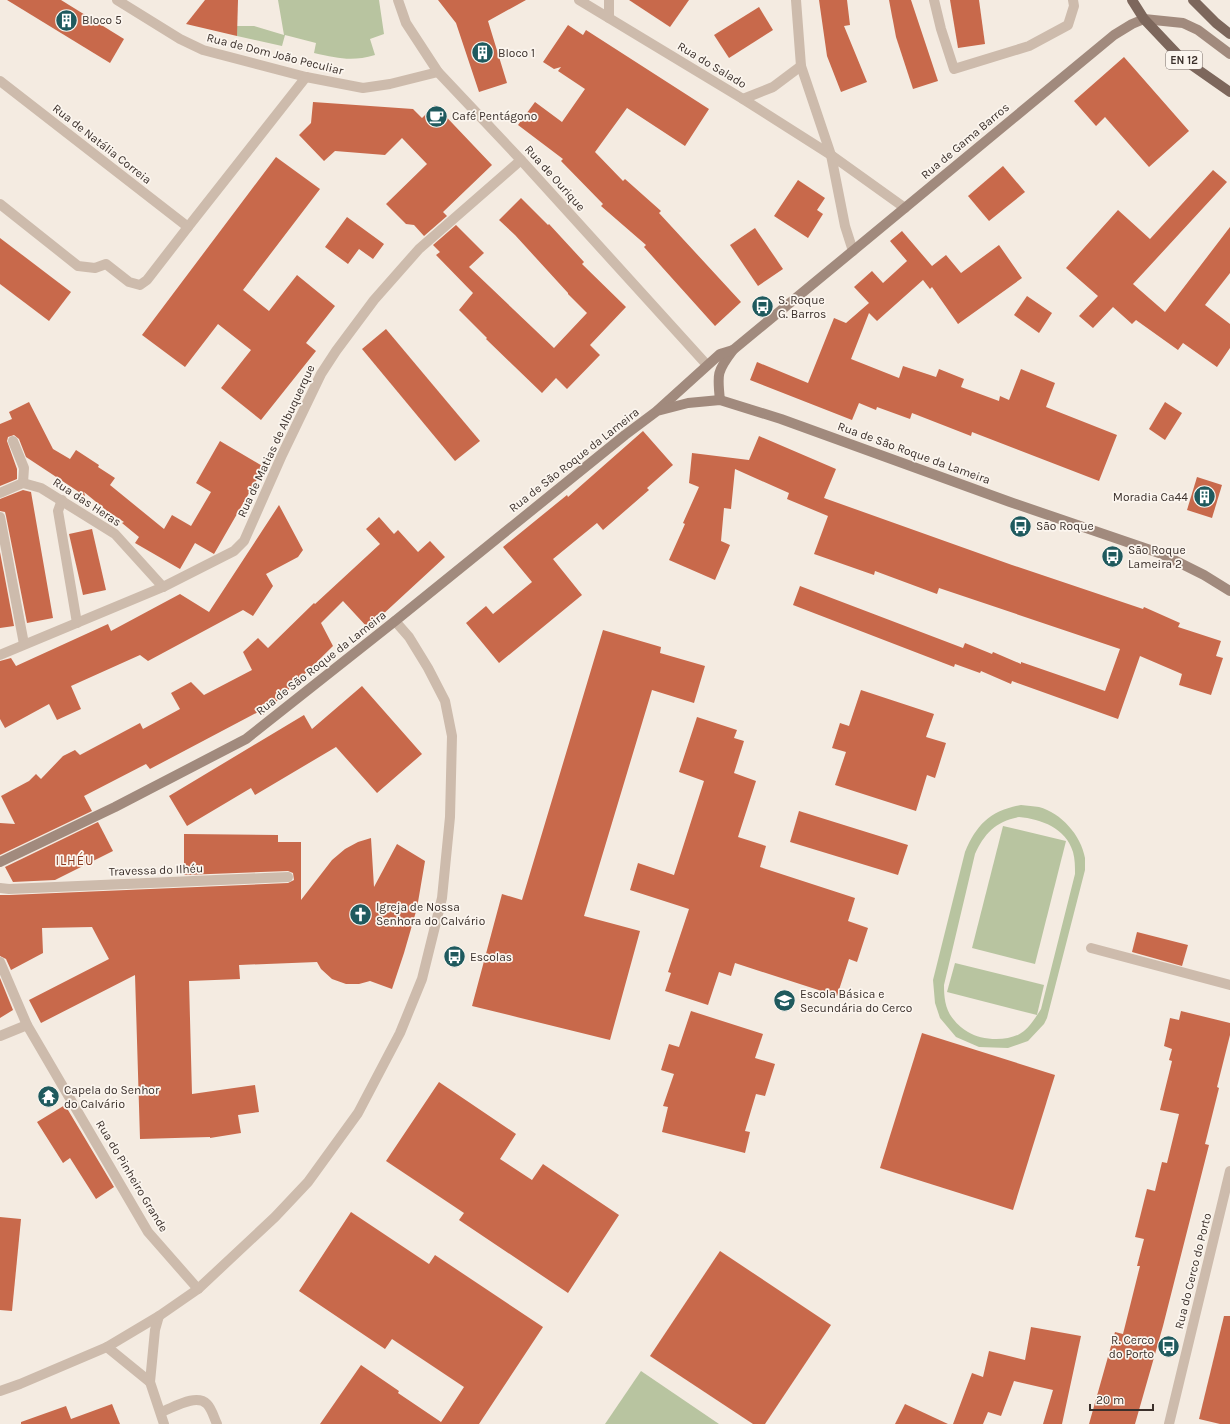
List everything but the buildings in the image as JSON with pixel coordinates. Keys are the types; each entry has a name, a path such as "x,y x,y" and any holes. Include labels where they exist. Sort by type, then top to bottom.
{"main road":[{"name":"EN 12","path":"1132,0 1144,19 1180,57 1230,92"},
{"path":"1193,0 1216,23 1230,34"},
{"path":"1144,19 1183,23 1198,30 1230,54"},
{"name":"Rua de Gama Barros","path":"720,400 718,378 722,364 733,350 1114,35 1132,24 1144,19"},
{"name":"Rua de Gama Barros","path":"657,412 720,354 733,350"},
{"name":"Rua de São Roque da Lameira","path":"0,862 115,806 246,738 395,621 618,440 657,412 688,403 720,400 781,419 1010,502 1162,554 1204,574 1230,591"}],"street":[{"name":"Rua de Dom João Peculiar","path":"117,0 180,39 203,50 306,77 363,88 390,84 438,72"},
{"name":"Rua de Ourique","path":"398,0 406,24 438,72 521,160 707,365"},
{"name":"Rua do Salado","path":"579,0 743,99 831,155 905,208"},
{"path":"609,18 610,0"},
{"path":"796,0 801,66 831,155 845,226 853,251"},
{"path":"934,0 941,29 954,69 1029,46 1068,25 1074,6 1073,0"},
{"path":"743,99 773,87 801,66"},
{"path":"0,204 78,266 94,268 106,264 129,282 140,285 147,280 306,77"},
{"name":"Rua de Natália Correia","path":"0,81 188,227"},
{"name":"Rua de Matias de Albuquerque","path":"0,655 163,587 234,551 244,541 282,455 321,374 336,351 374,300 419,249 521,160"},
{"path":"0,492 23,483 24,468 13,441"},
{"name":"Rua das Heras","path":"23,483 41,488 115,534 163,587"},
{"path":"62,500 58,511 77,623"},
{"path":"0,517 24,644"},
{"path":"0,1391 107,1347 159,1316 198,1289 275,1217 308,1182 358,1113 400,1032 422,979 442,898 450,816 452,736 445,701 442,694 413,643 395,621"},
{"name":"Travessa do Ilhéu","path":"0,888 9,889 288,877"},
{"path":"1091,948 1230,985"},
{"name":"Rua do Pinheiro Grande","path":"0,962 27,1025 148,1232 198,1289"},
{"path":"0,1036 27,1025"},
{"name":"Rua do Cerco do Porto","path":"1169,1424 1230,1171"},
{"path":"159,1316 150,1382 164,1424"},
{"path":"107,1347 150,1382"},
{"path":"161,1412 194,1399 202,1400 208,1405 217,1424"}],"green space":[{"path":"278,0 379,0 384,34 370,39 375,55 351,59 338,58 314,53 316,43 285,35 282,46 237,36 237,26 254,26 284,35"},
{"path":"1021,805 1039,807 1055,814 1069,826 1079,841 1085,858 1085,870 1047,1018 1044,1024 1028,1041 1008,1048 979,1047 956,1037 940,1018 935,1003 933,980 965,852 974,834 986,820 1001,811","holes":["1019,817 1052,826 1065,837 1073,852 1075,860 1075,874 1041,1009 1029,1026 1018,1035 1004,1039 988,1039 968,1032 951,1016 946,1003 944,985 975,854 982,840 997,825"]},
{"path":"1003,826 1066,841 1035,964 972,948"},
{"path":"955,963 1044,985 1037,1015 947,992"},
{"path":"641,1371 719,1424 605,1424"}],"place":[{"name":"Bloco 5","path":"66,20"},
{"name":"Bloco 1","path":"482,53"},
{"name":"Café Pentágono","path":"437,116"},
{"name":"S. Roque G. Barros","path":"763,307"},
{"name":"Moradia Ca44","path":"1204,497"},
{"name":"São Roque","path":"1020,526"},
{"name":"São Roque Lameira 2","path":"1112,557"},
{"name":"Igreja de Nossa Senhora do Calvário","path":"360,914"},
{"name":"Escolas","path":"455,957"},
{"name":"Escola Básica e Secundária do Cerco","path":"785,1001"},
{"name":"Capela do Senhor do Calvário","path":"48,1097"},
{"name":"R. Cerco do Porto","path":"1169,1347"}],"district":[{"name":"ILHÉU","path":"75,860"}]}
